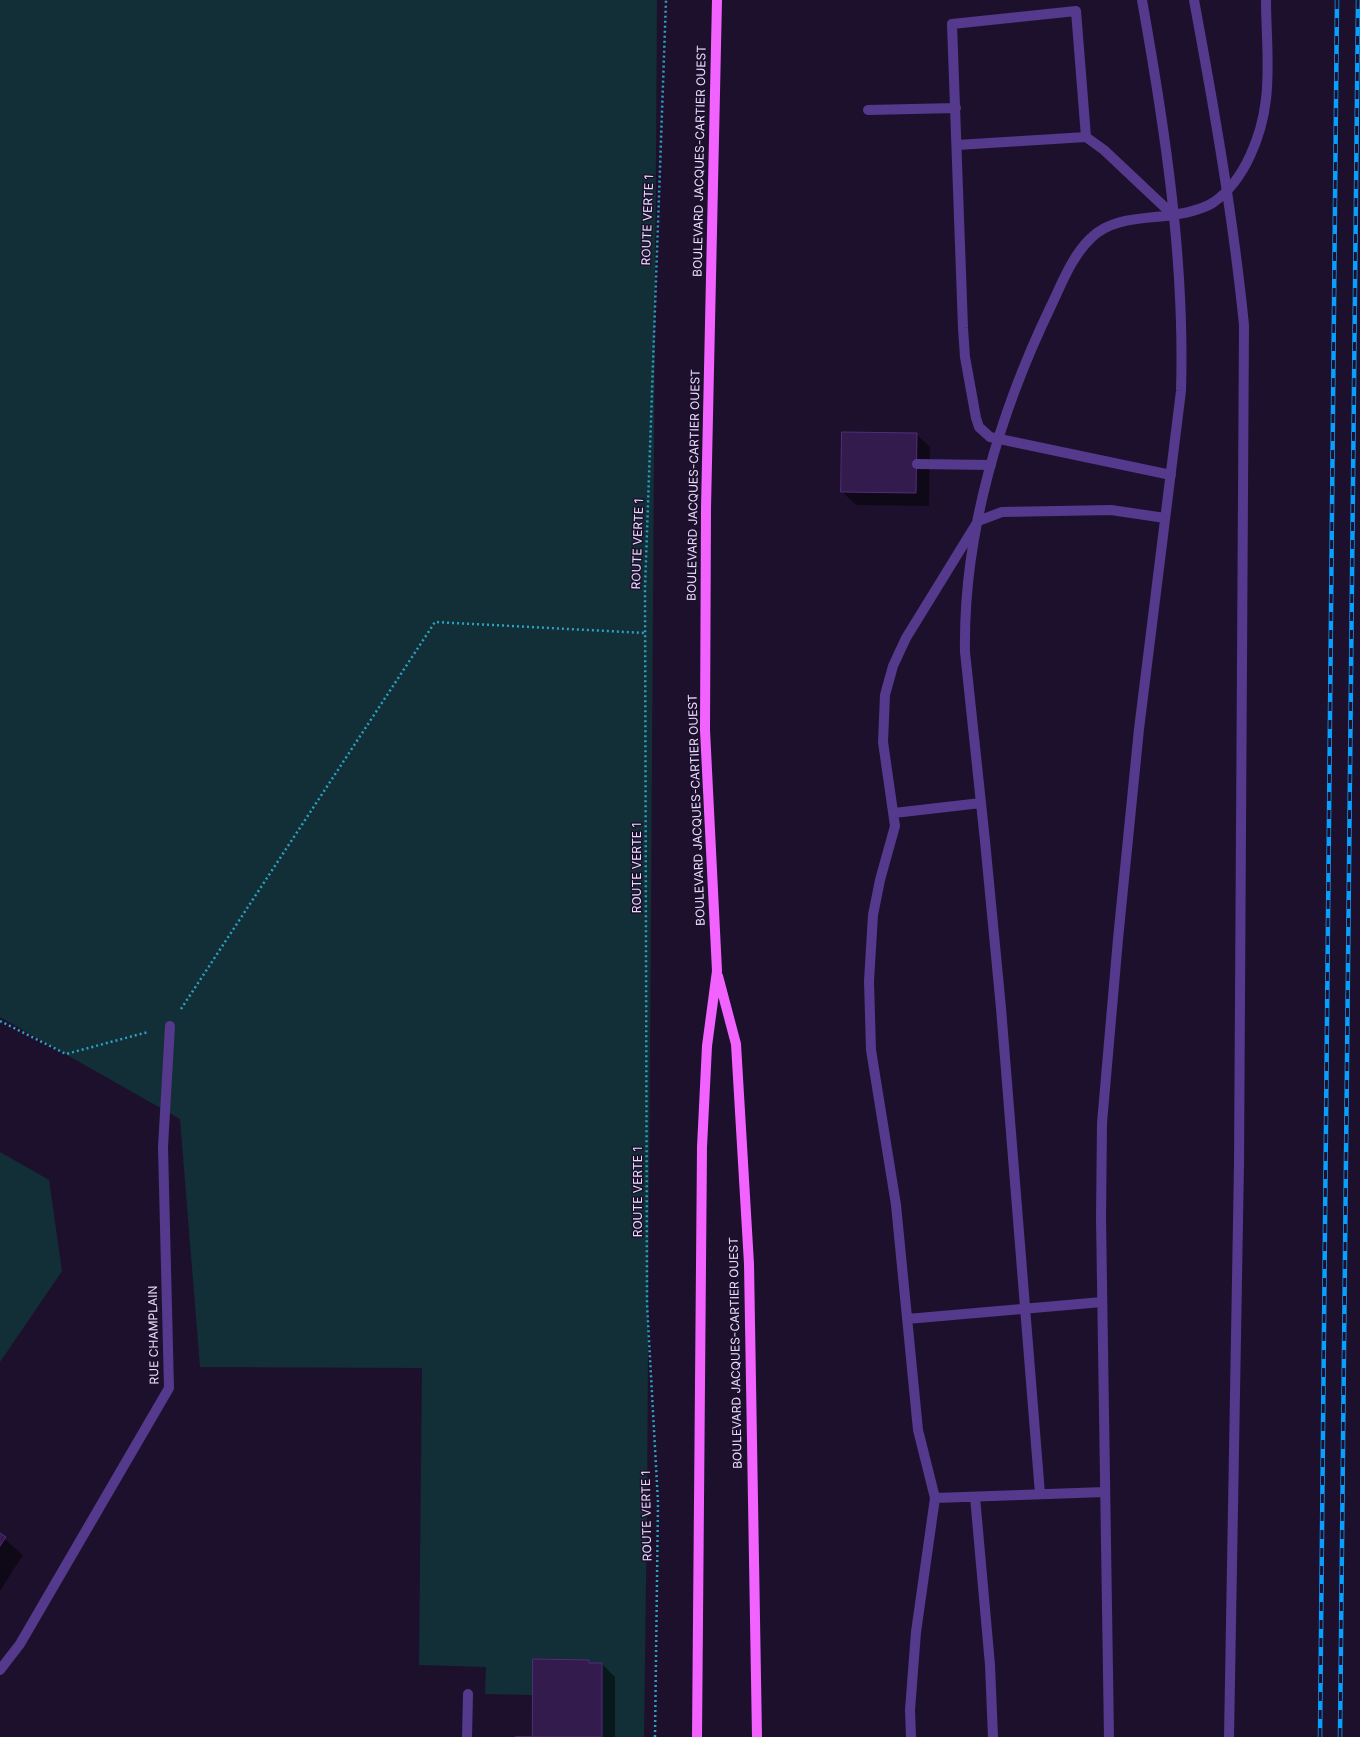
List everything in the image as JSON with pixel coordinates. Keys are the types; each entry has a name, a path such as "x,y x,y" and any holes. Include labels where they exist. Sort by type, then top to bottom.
{"main road":[{"name":"BOULEVARD JACQUES-CARTIER OUEST","path":"697,1737 702,1147 706,1046 717,971 705,730 706,500 717,0"},
{"name":"BOULEVARD JACQUES-CARTIER OUEST","path":"717,971 736,1044 748,1256 757,1737"}],"street":[{"path":"1109,1737 1102,1302 1102,1123 1118,939 1139,729 1181,391 1182,359 1182,322 1173,215 1158,94 1142,0"},
{"path":"1194,0 1227,190 1244,326 1245,370 1240,1132 1229,1737"},
{"path":"1040,1494 1001,1008 981,803 969,706 964,626 971,560 991,465 1013,394 1035,339 1080,251 1091,238 1105,226 1120,222 1173,215 1203,208 1214,202 1227,190 1251,153 1264,113 1267,86 1266,0"},
{"path":"1086,137 1076,11 952,24 965,357 979,428 990,437 1171,476"},
{"path":"868,110 956,108"},
{"path":"957,145 1086,137 1104,150 1173,215"},
{"path":"917,464 991,465"},
{"path":"911,1737 910,1710 916,1632 935,1498 918,1430 896,1205 871,1050 870,948 873,915 880,880 894,833 894,813 883,742 885,695 893,666 906,638 978,521 1002,512 1111,510 1165,518"},
{"path":"894,813 981,803"},
{"name":"RUE CHAMPLAIN","path":"0,1670 20,1644 169,1388 163,1147 170,1026"},
{"path":"907,1319 1102,1302"},
{"path":"935,1498 1105,1492"},
{"path":"975,1497 990,1665 992,1737"},
{"path":"467,1737 468,1694"}],"path":[{"name":"ROUTE VERTE 1","path":"656,1737 658,1502 647,1304 645,633 657,212 666,0"},
{"path":"0,1021 66,1054 170,1026 435,622 645,633"}],"shaded area":[{"path":"0,0 657,0 647,1500 644,1737 602,1737 602,1663 589,1663 589,1660 533,1659 532,1695 485,1694 486,1667 419,1665 422,1368 200,1367 180,1119 0,1017"},
{"path":"0,1152 49,1180 62,1271 0,1362"}],"building":[{"path":"842,432 917,433 916,493 841,492"},
{"path":"0,1533 6,1537 0,1546"},
{"path":"533,1659 589,1660 589,1663 602,1663 602,1737 532,1737"}],"railway":[{"path":"1320,1737 1337,0"},
{"path":"1340,1737 1358,0"}]}
